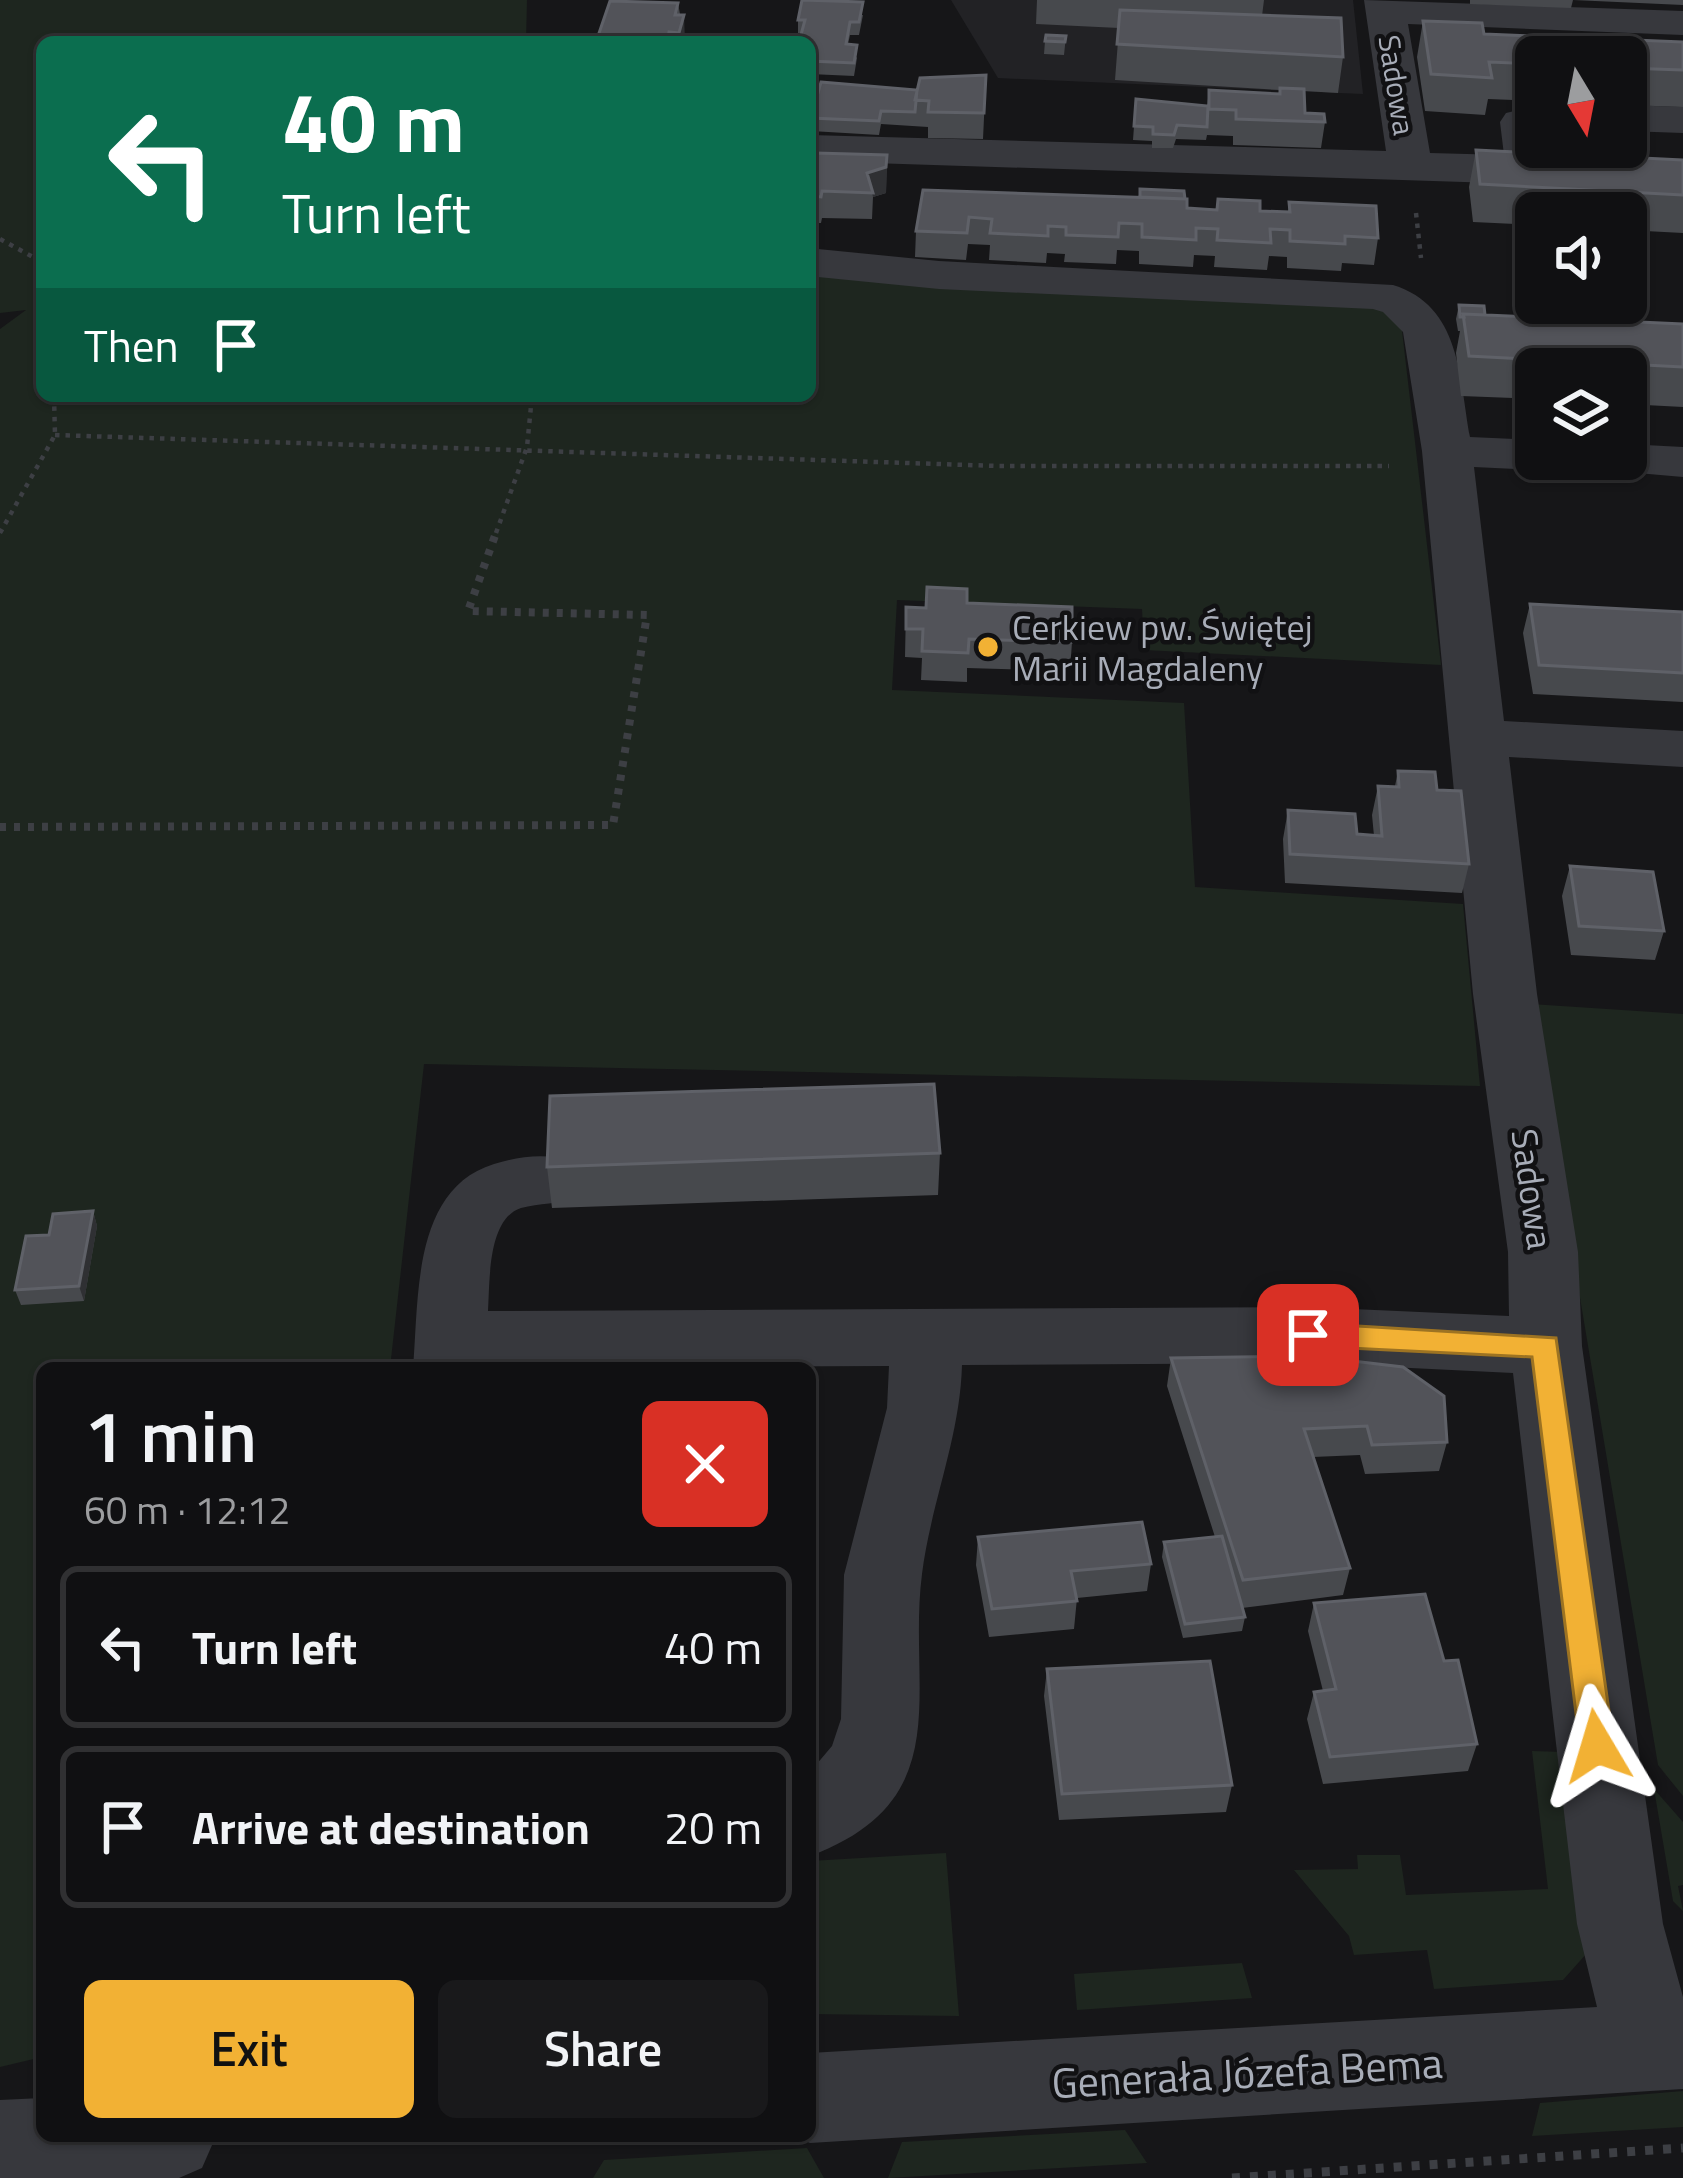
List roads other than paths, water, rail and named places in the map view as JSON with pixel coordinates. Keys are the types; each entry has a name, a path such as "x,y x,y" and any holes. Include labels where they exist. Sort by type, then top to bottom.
{"street":[{"path":"1384,5 1683,23"},
{"name":"Sadowa","path":"1384,5 1411,166"},
{"path":"1647,119 1683,120"},
{"path":"816,148 1515,168"},
{"path":"1528,168 1683,176"},
{"name":"Sadowa","path":"818,263 939,275 1377,295 1400,302 1424,296 1421,458 1478,737 1505,994 1543,1252 1546,1346 1620,1924 1668,2047"},
{"path":"1421,458 1515,456"},
{"path":"1647,460 1683,462"},
{"path":"1478,737 1683,748"},
{"path":"553,1180 504,1185 476,1202 462,1230 451,1354 926,1337 1308,1335 1546,1346"},
{"path":"816,1814 839,1799 867,1766 881,1720 883,1575 924,1408 926,1337"},
{"name":"Generała Józefa Bema","path":"816,2098 1668,2047"},
{"path":"0,2146 68,2142"}],"place":[{"name":"Cerkiew pw. Świętej Marii Magdaleny","path":"988,647"}]}
